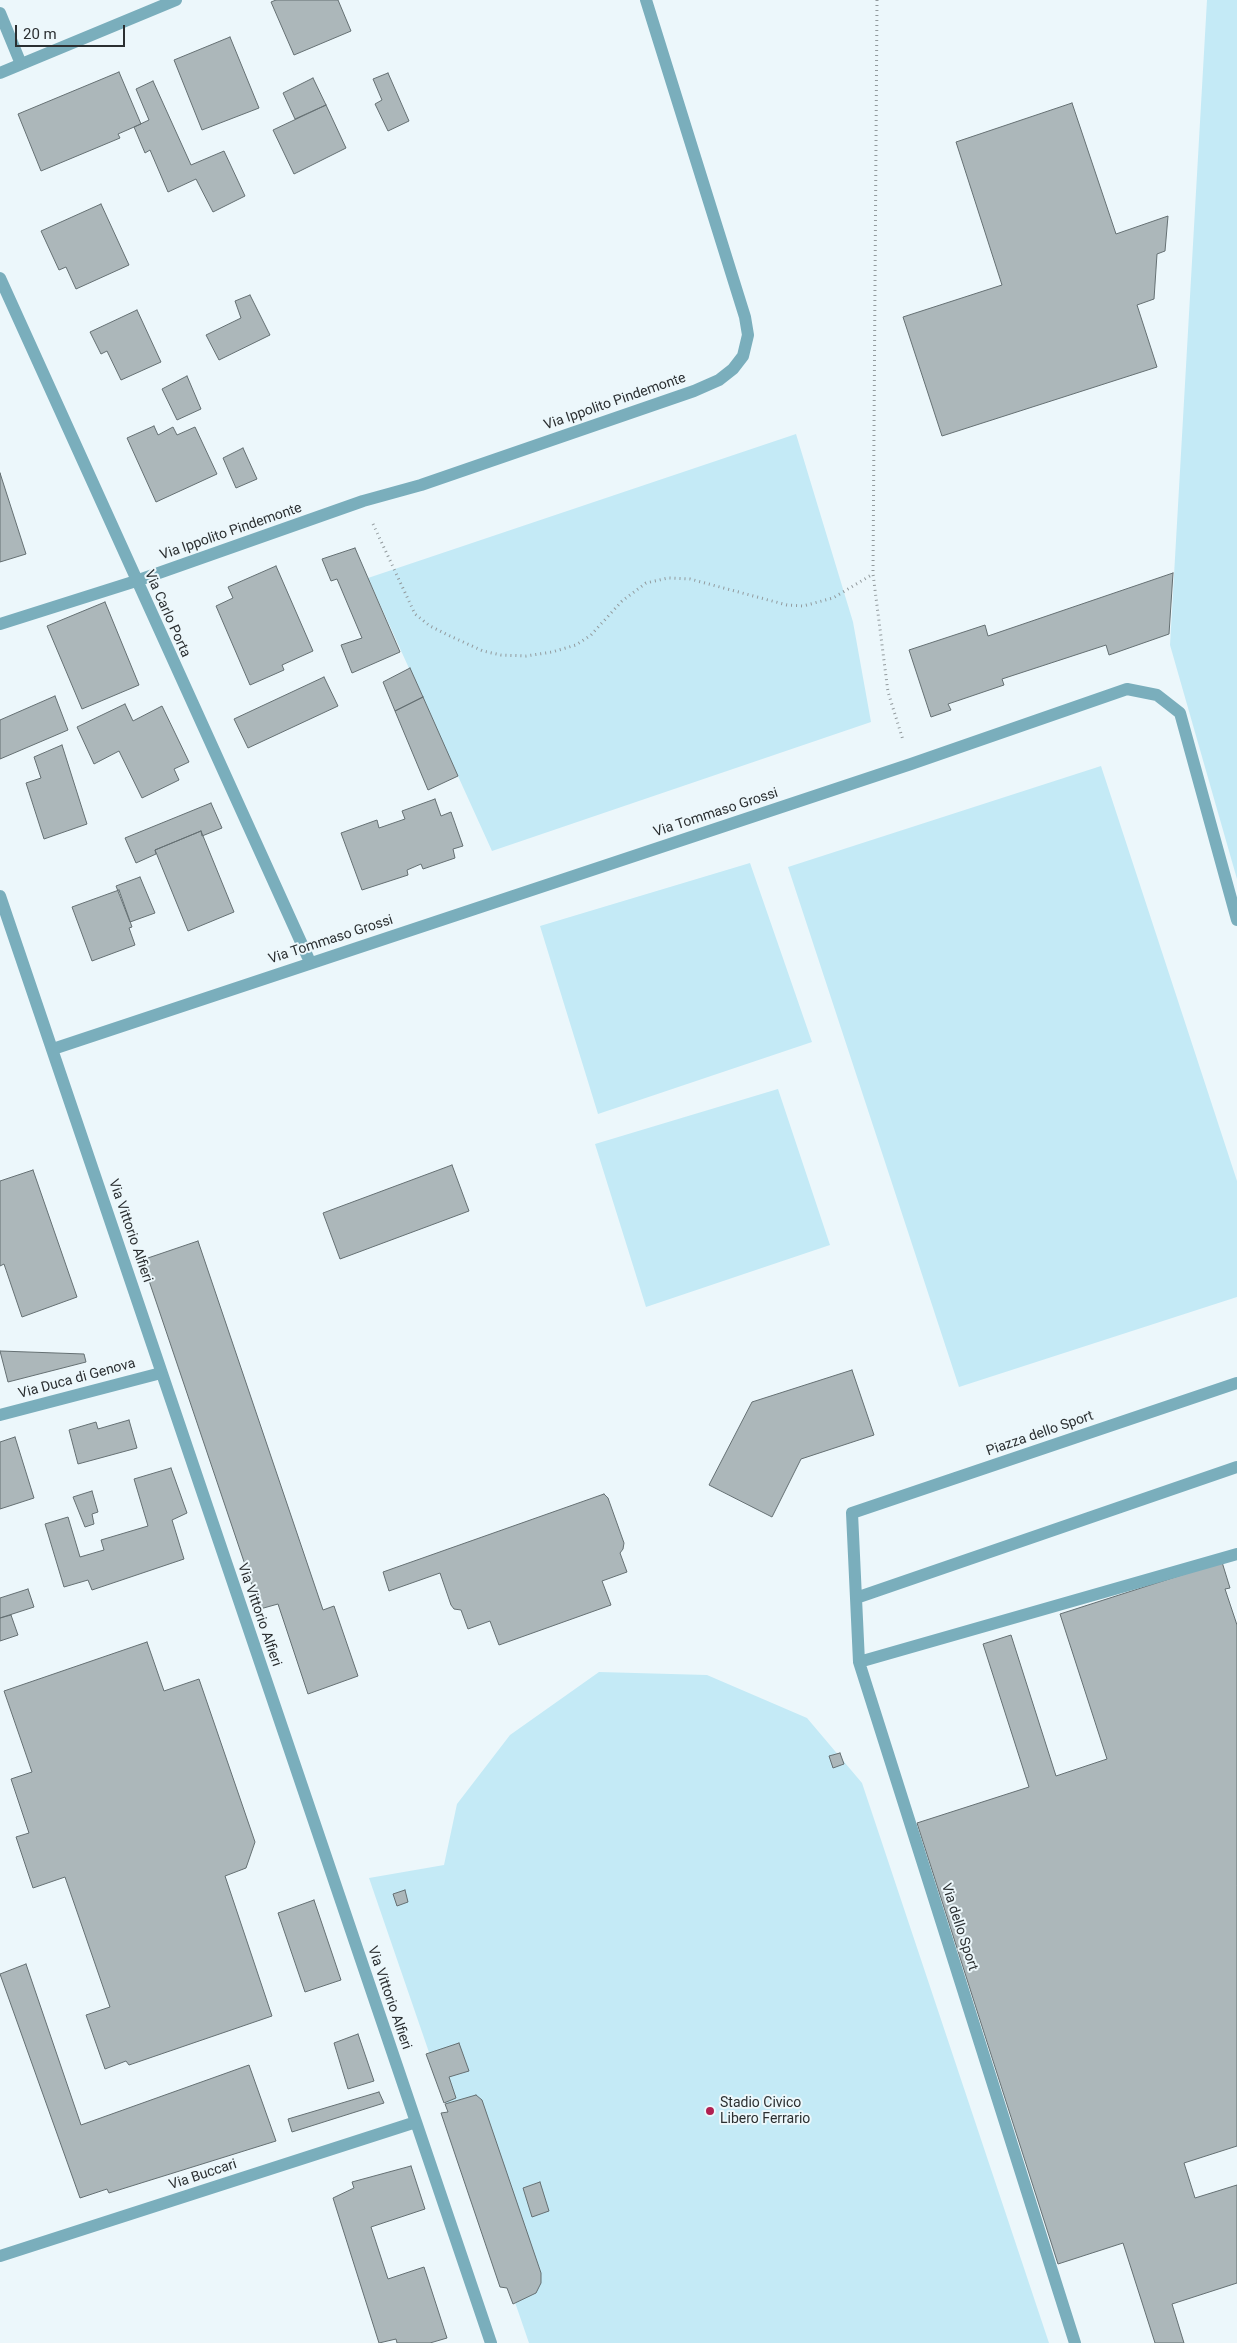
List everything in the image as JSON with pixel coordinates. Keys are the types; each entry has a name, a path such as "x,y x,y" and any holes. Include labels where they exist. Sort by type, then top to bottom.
{"street":[{"path":"0,73 176,0"},
{"name":"Via Ippolito Pindemonte","path":"0,624 136,581 364,501 421,485 694,391 719,380 733,369 743,356 748,335 745,317 646,0"},
{"path":"0,14 21,64"},
{"name":"Via Carlo Porta","path":"0,278 310,962"},
{"name":"Via Tommaso Grossi","path":"53,1049 310,962 911,764 1127,689 1157,695 1180,713 1237,920"},
{"name":"Via Vittorio Alfieri","path":"0,896 491,2343"},
{"name":"Via Duca di Genova","path":"0,1415 162,1373"},
{"name":"Piazza dello Sport","path":"852,1513 1237,1383"},
{"path":"856,1598 1237,1467"},
{"name":"Via dello Sport","path":"852,1513 860,1662 1075,2343"},
{"path":"860,1662 1237,1554"},
{"name":"Via Buccari","path":"0,2256 416,2122"}],"path":[{"path":"877,0 873,574 888,692 911,764"},
{"path":"364,501 415,614 430,626 450,636 483,651 502,655 526,656 552,652 576,645 591,635 622,601 646,583 668,578 690,579 787,606 803,606 833,598 873,574"}],"shaded area":[{"path":"1207,0 1237,0 1237,879 1170,645"},
{"path":"796,434 853,622 871,722 492,851 368,578"},
{"path":"1101,766 1237,1181 1237,1297 959,1387 788,867"},
{"path":"750,863 812,1042 598,1114 540,926"},
{"path":"778,1089 830,1245 646,1307 595,1144"},
{"name":"Stadio Civico Libero Ferrario","path":"599,1672 707,1675 807,1718 862,1783 1049,2343 529,2343 369,1878 444,1865 457,1804 510,1735"}],"building":[{"path":"276,0 338,0 351,31 294,55 271,2"},
{"path":"230,37 259,108 202,130 174,60"},
{"path":"119,72 141,124 118,134 120,138 41,171 18,114"},
{"path":"388,73 409,121 388,131 375,104 382,100 373,79"},
{"path":"313,78 326,105 295,119 283,93"},
{"path":"153,81 191,165 224,151 245,196 213,212 196,179 168,192 150,150 145,153 134,127 149,120 136,89"},
{"path":"1072,103 1116,234 1168,216 1165,251 1157,254 1154,299 1137,305 1157,367 942,436 903,317 1002,285 956,142"},
{"path":"326,105 346,148 294,174 273,130"},
{"path":"101,204 129,265 76,289 66,267 59,270 41,231"},
{"path":"250,295 270,335 219,360 206,335 241,318 235,301"},
{"path":"137,310 161,362 121,380 107,351 101,354 90,332"},
{"path":"187,376 201,409 177,420 162,389"},
{"path":"154,426 158,435 173,427 177,435 195,427 217,474 156,502 127,438"},
{"path":"243,448 257,479 236,488 223,458"},
{"path":"0,473 26,554 0,562"},
{"path":"355,548 400,652 352,673 341,645 362,638 337,579 331,581 322,559"},
{"path":"276,566 313,651 282,665 284,670 250,685 216,606 233,598 228,587"},
{"path":"1173,573 1169,634 1109,655 1106,645 1002,679 1004,685 948,704 951,710 931,717 909,650 985,625 988,636"},
{"path":"105,602 139,685 82,709 47,626"},
{"path":"410,668 423,697 395,711 383,682"},
{"path":"324,677 338,706 248,748 234,719"},
{"path":"55,696 68,730 0,759 0,720"},
{"path":"423,697 458,776 428,790 395,711"},
{"path":"125,704 133,721 162,706 189,762 174,769 179,780 142,798 119,751 94,764 77,727"},
{"path":"62,745 87,824 44,839 26,783 41,778 34,757"},
{"path":"435,799 441,816 451,812 463,846 453,849 455,858 423,869 421,864 407,870 408,875 362,890 341,833 377,820 379,828 405,819 402,811"},
{"path":"211,803 222,828 202,836 201,831 155,850 156,854 136,863 125,838"},
{"path":"201,831 234,912 188,931 155,850"},
{"path":"140,877 155,913 130,922 116,886"},
{"path":"119,890 132,927 129,928 135,945 92,961 72,907"},
{"path":"452,1165 469,1211 340,1259 323,1213"},
{"path":"33,1170 77,1297 22,1317 4,1264 0,1266 0,1181"},
{"path":"198,1241 323,1610 334,1606 358,1676 308,1694 278,1604 260,1609 142,1260"},
{"path":"0,1351 84,1354 86,1362 8,1382"},
{"path":"852,1370 874,1435 801,1459 772,1517 709,1485 752,1402"},
{"path":"129,1420 137,1448 78,1464 69,1430 96,1422 98,1429"},
{"path":"15,1437 34,1498 0,1509 0,1442"},
{"path":"171,1468 187,1513 172,1520 184,1559 92,1590 88,1580 64,1587 45,1524 68,1517 80,1557 104,1550 101,1540 148,1526 134,1479"},
{"path":"92,1491 98,1512 92,1514 94,1524 85,1527 73,1497"},
{"path":"604,1494 608,1498 624,1543 620,1553 627,1572 602,1581 611,1605 499,1645 490,1621 468,1629 461,1610 454,1609 451,1605 440,1573 389,1591 383,1572"},
{"path":"1222,1562 1230,1588 1225,1589 1237,1625 1237,2146 1184,2163 1195,2198 1237,2185 1237,2283 1172,2304 1184,2343 1155,2343 1123,2243 1058,2264 917,1823 1029,1787 983,1644 1011,1635 1056,1776 1107,1759 1060,1614"},
{"path":"28,1589 34,1607 0,1618 0,1598"},
{"path":"11,1615 18,1635 0,1641 0,1618"},
{"path":"147,1642 164,1691 199,1679 255,1842 246,1868 225,1876 272,2016 129,2065 126,2061 105,2069 86,2015 110,2007 65,1877 33,1888 16,1837 29,1833 11,1779 32,1772 4,1691"},
{"path":"840,1753 844,1764 833,1768 829,1756"},
{"path":"405,1890 408,1902 397,1906 393,1894"},
{"path":"314,1900 341,1980 305,1992 278,1913"},
{"path":"26,1964 81,2125 249,2065 276,2141 109,2193 107,2189 80,2198 0,1974"},
{"path":"358,2034 374,2081 348,2089 334,2043"},
{"path":"459,2043 469,2071 449,2077 456,2098 444,2103 426,2054"},
{"path":"379,2092 384,2103 292,2132 288,2119"},
{"path":"476,2095 482,2100 541,2273 541,2283 536,2293 513,2304 507,2288 500,2287 441,2113 448,2112 445,2104"},
{"path":"411,2166 425,2209 371,2227 388,2279 424,2267 447,2338 430,2343 397,2343 396,2339 379,2343 333,2198 354,2188 352,2182"},
{"path":"540,2182 549,2211 532,2217 523,2188"}],"place":[{"name":"Stadio Civico Libero Ferrario","path":"710,2111"}]}
